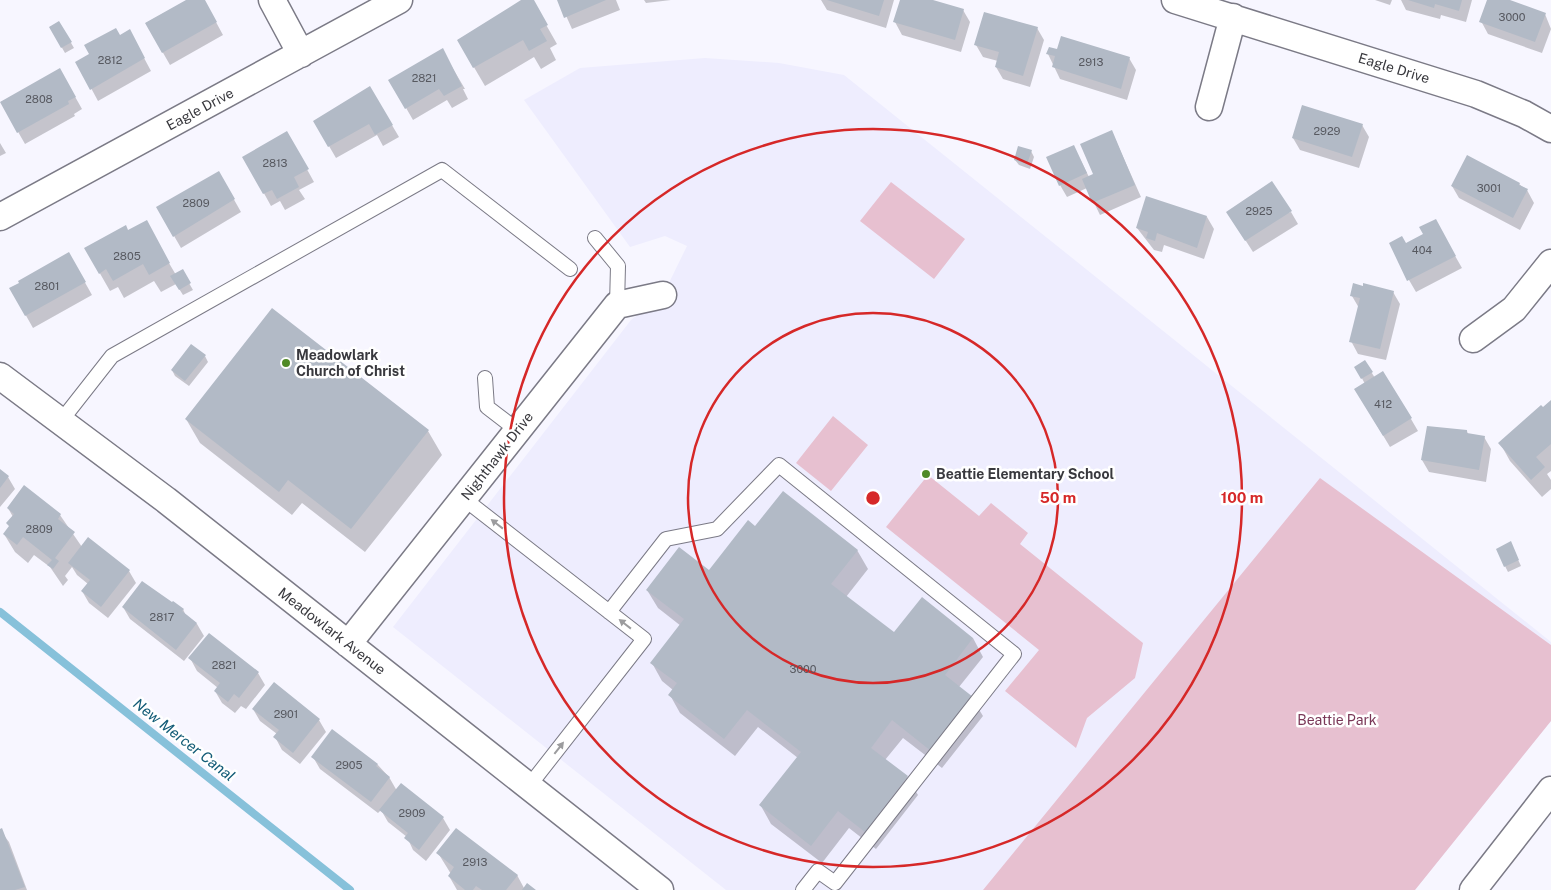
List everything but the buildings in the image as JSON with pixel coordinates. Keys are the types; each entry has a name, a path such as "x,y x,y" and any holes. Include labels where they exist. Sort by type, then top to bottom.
{"street":[{"path":"272,0 301,54"},
{"name":"Eagle Drive","path":"0,217 399,0"},
{"name":"Eagle Drive","path":"1175,0 1476,94 1524,114 1551,129"},
{"path":"1209,108 1233,17"},
{"path":"1473,339 1514,309 1551,263"},
{"path":"617,305 663,295"},
{"name":"Nighthawk Drive","path":"348,644 617,305"},
{"name":"Meadowlark Avenue","path":"0,376 61,421 348,644 660,890"},
{"path":"1472,890 1551,790"}],"lane":[{"path":"61,421 112,356 442,170 570,269"},
{"path":"594,238 618,266 617,305"},
{"path":"485,378 487,407 517,430"},
{"path":"609,612 666,539 717,529 779,465 1014,654 835,883 818,871 803,890"},
{"path":"464,498 644,639 529,786"}],"shaded area":[{"name":"Beattie Elementary School","path":"705,58 779,63 844,75 1551,642 1551,721 1415,890 726,890 393,627 631,320 663,295 687,246 665,236 630,247 524,100 580,68"}],"green space":[{"path":"891,182 965,239 934,279 860,221"},
{"path":"833,416 868,445 831,491 796,463"},
{"path":"928,475 979,516 991,503 1028,533 1020,544 1143,643 1135,678 1087,718 1076,748 1005,691 1039,650 886,527"},
{"name":"Beattie Park","path":"1320,478 1551,645 1551,721 1415,890 983,890"}],"waterway":[{"name":"New Mercer Canal","path":"0,612 350,890"}],"place":[{"name":"Meadowlark Church of Christ","path":"286,363"},
{"name":"Beattie Elementary School","path":"926,474"}]}
